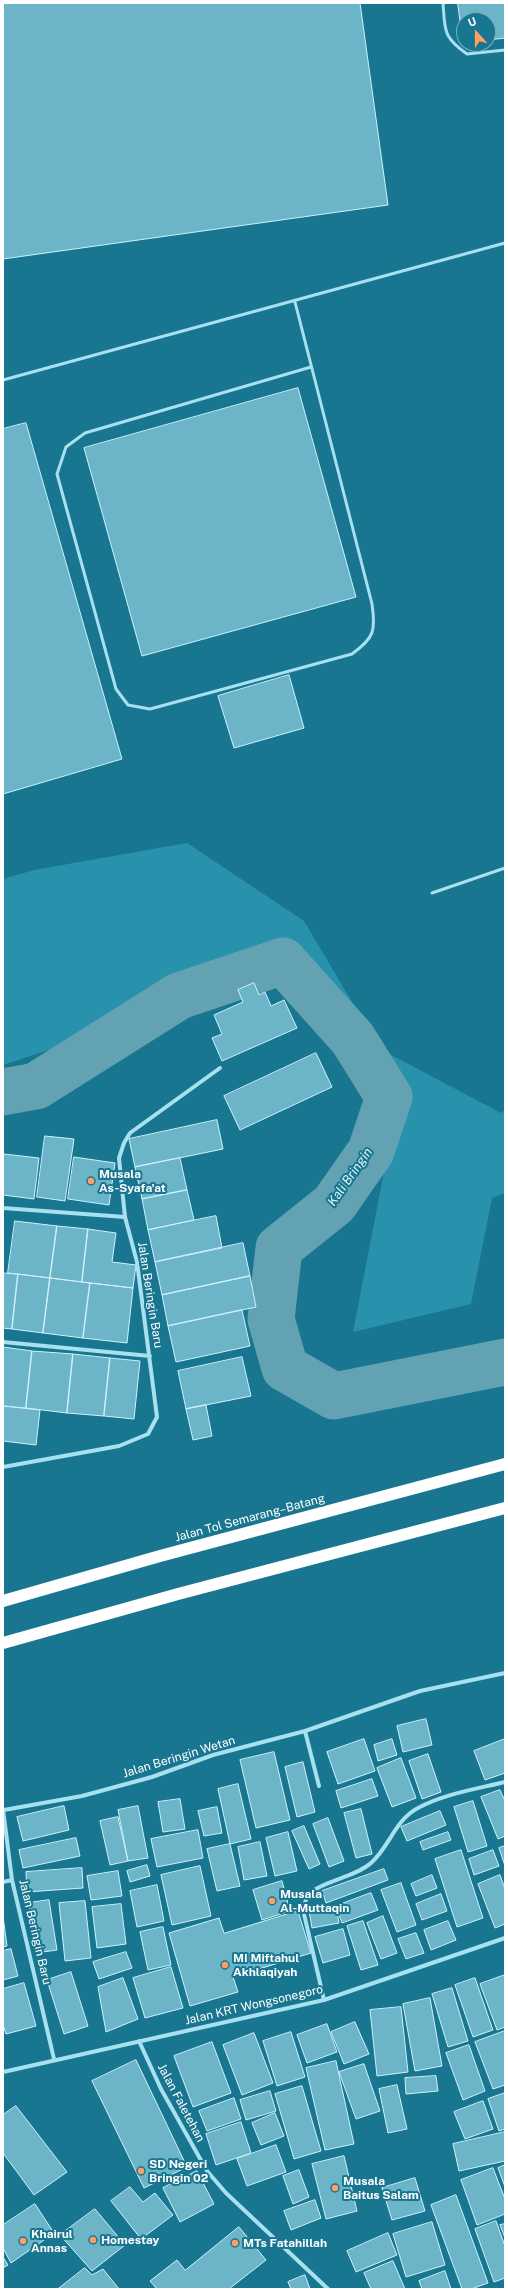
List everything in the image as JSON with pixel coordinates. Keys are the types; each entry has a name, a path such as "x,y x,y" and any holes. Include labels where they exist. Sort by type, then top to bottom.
{"highway":[{"name":"Jalan Tol Semarang–Batang","path":"3,1601 168,1554 505,1464"},
{"path":"3,1643 178,1594 505,1508"}],"street":[{"name":"Jalan Beringin Baru","path":"3,1466 119,1446 148,1434 157,1417 150,1356 136,1262 125,1217 119,1158 124,1143 130,1133 220,1068"},
{"path":"3,1208 125,1217"},
{"name":"Jalan Beringin Baru","path":"3,1342 150,1356"},
{"name":"Jalan Beringin Wetan","path":"3,1809 82,1796 152,1777 213,1755 305,1731 420,1691 505,1673"},
{"path":"305,1731 319,1786"},
{"path":"324,2000 304,1914 304,1905 311,1892 356,1872 372,1862 400,1822 416,1809 430,1802 505,1782"},
{"name":"Jalan Beringin Baru","path":"3,1809 12,1880 54,2059"},
{"path":"3,1882 12,1880"},
{"name":"Jalan KRT Wongsonegoro","path":"3,2072 54,2059 324,2000 505,1938"},
{"name":"Jalan Faletehan","path":"139,2041 161,2089 207,2171 226,2193 328,2289"}],"lane":[{"path":"443,3 445,32 454,45 467,54 505,50"},
{"path":"3,380 295,302 505,242"},
{"path":"295,302 312,367 372,604 374,622 368,643 352,654 150,709 128,705 116,689 57,474 66,447 85,432 312,367"},
{"path":"432,893 505,868"}],"shaded area":[{"path":"187,843 304,921 380,1049 501,1113 505,1110 505,1193 492,1198 471,1304 353,1332 387,1156 353,1065 284,989 260,977 201,982 82,1039 3,1065 3,879 34,870"}],"building":[{"path":"3,3 360,3 388,205 3,259"},
{"path":"458,3 505,3 505,38 496,39 496,12 459,12"},
{"path":"298,388 356,597 142,656 84,448"},
{"path":"26,423 122,759 3,794 3,429"},
{"path":"289,675 304,728 234,748 218,696"},
{"path":"254,983 259,995 265,992 271,1006 284,1000 297,1028 222,1061 212,1038 222,1034 214,1015 243,1002 238,990"},
{"path":"316,1053 332,1087 240,1130 224,1096"},
{"path":"217,1120 223,1149 135,1167 129,1139"},
{"path":"45,1136 74,1139 65,1201 37,1197"},
{"path":"4,1154 39,1158 34,1199 3,1195"},
{"name":"Musala As-Syafa'at","path":"74,1157 115,1163 109,1205 68,1199"},
{"path":"180,1158 187,1190 142,1199 135,1167"},
{"path":"187,1190 194,1220 148,1230 142,1199"},
{"path":"216,1216 222,1248 155,1262 148,1230"},
{"path":"15,1221 57,1226 50,1278 8,1273"},
{"path":"57,1226 88,1229 82,1282 50,1278"},
{"path":"88,1229 116,1233 112,1262 136,1265 133,1288 82,1282"},
{"path":"243,1243 250,1276 162,1295 155,1262"},
{"path":"3,1273 18,1274 12,1329 3,1328"},
{"path":"18,1274 50,1278 43,1333 12,1329"},
{"path":"250,1276 256,1307 168,1326 162,1295"},
{"path":"50,1278 90,1283 83,1338 43,1333"},
{"path":"90,1283 133,1288 127,1343 83,1338"},
{"path":"242,1310 250,1346 176,1362 168,1326"},
{"path":"3,1347 32,1351 26,1408 3,1406"},
{"path":"32,1351 73,1354 67,1413 26,1408"},
{"path":"73,1354 110,1358 104,1416 67,1413"},
{"path":"242,1357 251,1396 186,1409 178,1371"},
{"path":"110,1358 140,1361 134,1419 104,1416"},
{"path":"206,1405 212,1436 193,1440 186,1409"},
{"path":"4,1406 40,1410 36,1445 3,1441"},
{"path":"426,1719 432,1745 403,1752 397,1726"},
{"path":"364,1739 375,1771 338,1784 327,1752"},
{"path":"392,1739 397,1755 378,1761 374,1745"},
{"path":"505,1739 505,1773 485,1780 474,1751"},
{"path":"274,1752 290,1820 256,1828 240,1760"},
{"path":"428,1754 441,1792 422,1799 409,1761"},
{"path":"401,1758 416,1798 392,1807 377,1768"},
{"path":"303,1762 315,1812 297,1817 285,1767"},
{"path":"372,1779 378,1796 341,1808 336,1791"},
{"path":"238,1784 251,1839 230,1844 218,1789"},
{"path":"500,1790 505,1801 505,1836 498,1839 481,1797"},
{"path":"180,1799 185,1829 163,1832 158,1802"},
{"path":"473,1801 487,1846 468,1852 454,1807"},
{"path":"64,1806 69,1830 23,1841 17,1817"},
{"path":"138,1806 148,1858 128,1861 118,1810"},
{"path":"217,1807 222,1833 204,1836 198,1811"},
{"path":"361,1809 372,1854 356,1858 344,1813"},
{"path":"440,1811 446,1825 407,1841 401,1827"},
{"path":"118,1817 128,1861 110,1865 100,1821"},
{"path":"328,1818 344,1861 329,1867 313,1824"},
{"path":"304,1826 320,1864 309,1869 292,1831"},
{"path":"198,1830 203,1858 157,1867 151,1839"},
{"path":"288,1832 297,1871 275,1876 266,1838"},
{"path":"448,1832 451,1840 423,1850 420,1842"},
{"path":"76,1838 80,1856 23,1868 19,1850"},
{"path":"260,1842 267,1876 244,1880 238,1847"},
{"path":"230,1844 240,1886 217,1891 207,1849"},
{"path":"505,1846 505,1866 499,1848"},
{"path":"461,1850 483,1918 457,1927 435,1859"},
{"path":"493,1850 499,1866 474,1875 469,1859"},
{"path":"147,1865 150,1876 130,1882 127,1871"},
{"path":"200,1866 211,1916 172,1925 161,1875"},
{"path":"82,1868 83,1888 27,1892 26,1872"},
{"path":"384,1869 388,1880 326,1903 322,1891"},
{"path":"118,1871 122,1896 91,1900 87,1876"},
{"path":"432,1875 437,1888 416,1896 411,1884"},
{"path":"500,1875 505,1889 505,1924 495,1928 478,1884"},
{"name":"Musala Al-Muttaqin","path":"282,1881 290,1911 262,1920 253,1890"},
{"path":"401,1883 416,1925 397,1932 381,1890"},
{"path":"157,1885 164,1921 137,1927 130,1891"},
{"path":"371,1893 378,1910 342,1923 336,1906"},
{"path":"441,1894 447,1911 422,1920 416,1904"},
{"path":"49,1900 57,1950 36,1953 29,1903"},
{"path":"85,1901 91,1958 65,1961 59,1903"},
{"path":"121,1904 126,1944 97,1948 92,1907"},
{"path":"336,1906 339,1923 312,1928 309,1911"},
{"name":"MI Miftahul Akhlaqiyah","path":"298,1911 311,1953 233,1977 238,1992 190,2006 169,1933 219,1918 224,1933"},
{"path":"3,1916 7,1946 3,1947"},
{"path":"383,1916 397,1953 381,1959 367,1923"},
{"path":"363,1921 378,1965 361,1970 347,1926"},
{"path":"448,1921 456,1940 431,1950 424,1930"},
{"path":"163,1927 171,1965 148,1970 140,1932"},
{"path":"343,1929 350,1955 323,1963 315,1937"},
{"path":"416,1933 424,1953 406,1959 398,1939"},
{"path":"11,1949 18,1976 3,1980 3,1951"},
{"path":"126,1952 132,1968 99,1979 93,1962"},
{"path":"171,1967 183,2008 145,2018 133,1978"},
{"path":"71,1972 88,2026 64,2034 47,1980"},
{"path":"505,1975 505,2027 497,2030 480,1984"},
{"path":"123,1978 138,2019 106,2032 98,1987"},
{"path":"475,1978 493,2030 473,2037 455,1985"},
{"path":"24,1983 36,2026 6,2034 3,2025 3,1989"},
{"path":"452,1988 468,2041 448,2047 432,1994"},
{"path":"430,1998 442,2066 415,2071 403,2004"},
{"path":"401,2007 408,2072 377,2076 370,2010"},
{"path":"355,2022 369,2054 344,2064 331,2032"},
{"path":"327,2024 337,2052 307,2063 297,2035"},
{"path":"505,2031 505,2085 493,2089 475,2042"},
{"path":"291,2032 305,2077 277,2086 263,2041"},
{"path":"254,2033 273,2083 242,2095 223,2045"},
{"path":"212,2042 231,2093 193,2107 174,2056"},
{"path":"469,2045 485,2091 463,2100 446,2053"},
{"path":"136,2060 187,2167 144,2188 92,2081"},
{"path":"336,2061 354,2144 325,2150 306,2068"},
{"path":"364,2064 380,2111 356,2119 339,2072"},
{"path":"436,2076 438,2091 406,2094 405,2078"},
{"path":"397,2085 407,2129 388,2133 379,2089"},
{"path":"302,2086 321,2151 294,2159 275,2094"},
{"path":"270,2091 276,2111 246,2120 240,2100"},
{"path":"505,2093 505,2129 499,2131 488,2099"},
{"path":"234,2098 241,2119 207,2131 199,2111"},
{"path":"483,2101 493,2129 465,2139 454,2112"},
{"path":"16,2106 67,2172 34,2195 3,2153 3,2115"},
{"path":"275,2113 284,2136 261,2145 252,2123"},
{"path":"241,2122 251,2153 216,2165 206,2134"},
{"path":"505,2132 505,2161 459,2171 453,2144"},
{"path":"276,2145 286,2172 247,2186 237,2159"},
{"name":"Musala Baitus Salam","path":"344,2156 357,2211 326,2219 312,2164"},
{"path":"505,2165 505,2187 498,2168"},
{"path":"493,2168 505,2199 505,2214 477,2225 461,2180"},
{"path":"299,2170 309,2197 293,2204 283,2176"},
{"path":"197,2171 214,2204 180,2222 163,2188"},
{"path":"415,2178 425,2211 392,2220 382,2188"},
{"path":"130,2187 143,2202 155,2193 173,2215 141,2239 111,2201"},
{"path":"456,2195 488,2283 471,2289 462,2289 431,2205"},
{"path":"315,2200 321,2218 291,2230 284,2211"},
{"name":"Khairul Annas","path":"35,2204 54,2233 11,2263 3,2248 3,2225"},
{"name":"Homestay","path":"95,2209 125,2245 92,2271 60,2235"},
{"path":"496,2221 505,2246 505,2278 494,2282 475,2229"},
{"path":"432,2222 445,2265 406,2277 393,2234"},
{"path":"505,2224 505,2238 500,2225"},
{"name":"MTs Fatahillah","path":"239,2227 266,2260 229,2289 157,2289 150,2281 177,2260 185,2270"},
{"path":"388,2233 397,2255 356,2272 347,2251"},
{"path":"3,2257 8,2265 3,2268"},
{"path":"393,2261 405,2289 371,2289 364,2273"},
{"path":"85,2268 92,2275 103,2269 119,2289 58,2289"},
{"path":"445,2271 451,2289 422,2289 419,2281"},
{"path":"305,2275 310,2289 291,2289 288,2282"}],"waterway":[{"name":"Kali Bringin","path":"3,1092 36,1086 179,996 283,961 353,1039 389,1097 371,1151 334,1204 279,1248 271,1319 285,1368 334,1396 505,1362"}],"place":[{"name":"Musala As-Syafa'at","path":"91,1181"},
{"name":"Musala Al-Muttaqin","path":"272,1901"},
{"name":"MI Miftahul Akhlaqiyah","path":"225,1965"},
{"name":"SD Negeri Bringin 02","path":"141,2171"},
{"name":"Musala Baitus Salam","path":"335,2188"},
{"name":"Homestay","path":"93,2240"},
{"name":"Khairul Annas","path":"23,2241"},
{"name":"MTs Fatahillah","path":"235,2243"}]}
